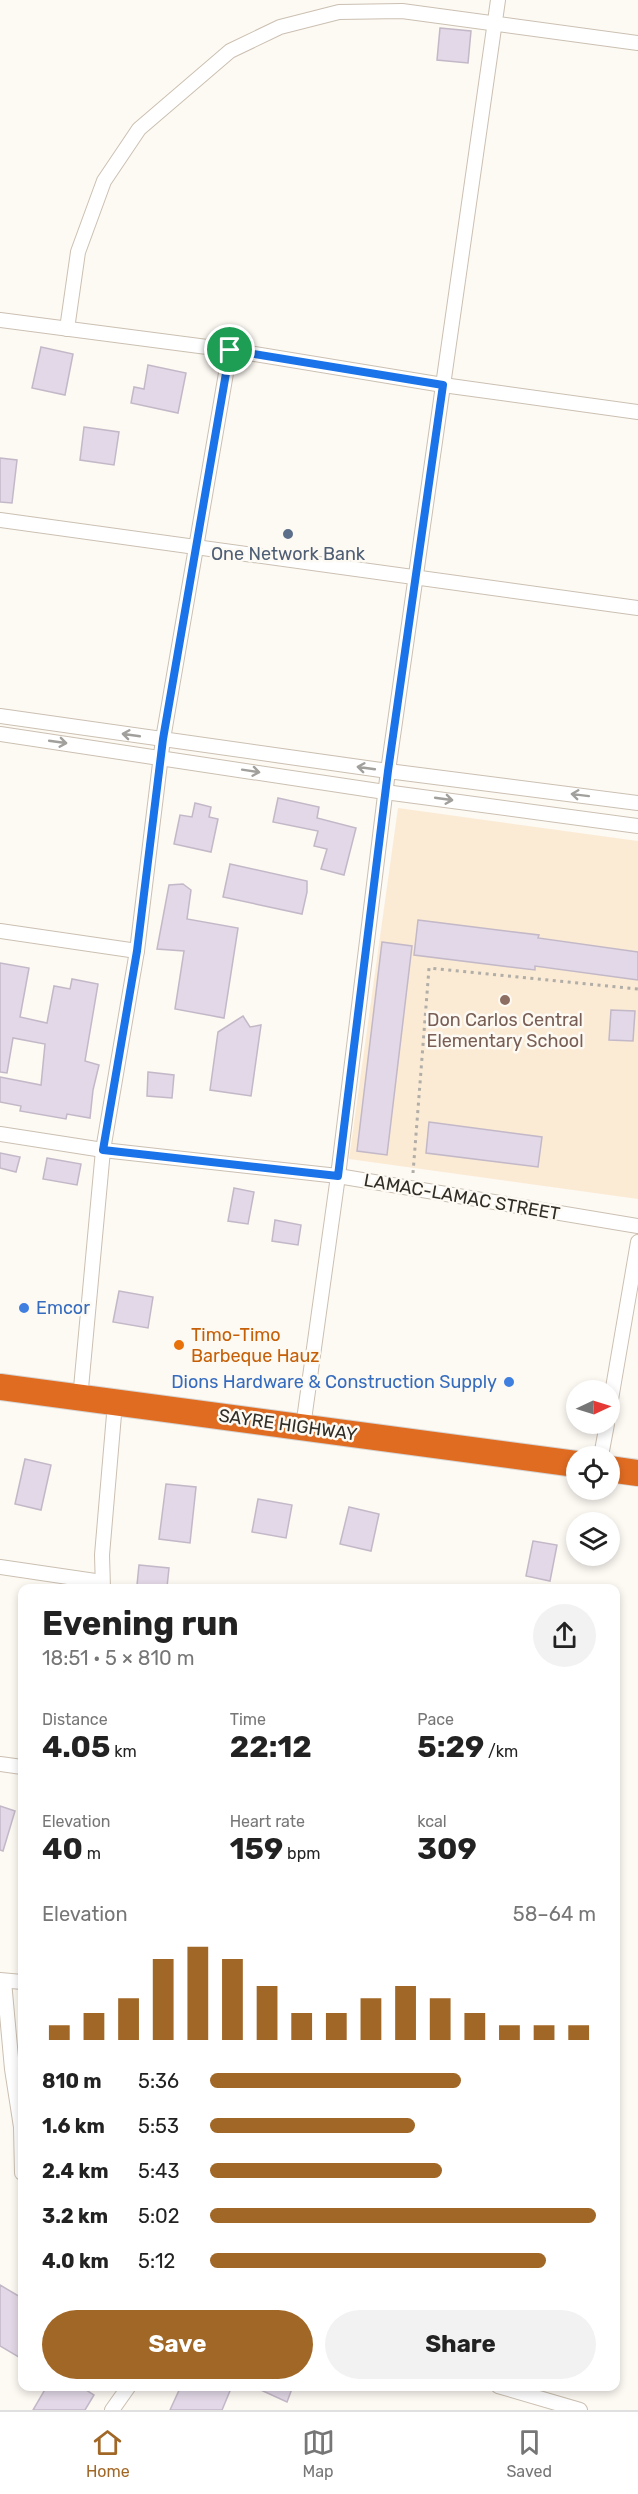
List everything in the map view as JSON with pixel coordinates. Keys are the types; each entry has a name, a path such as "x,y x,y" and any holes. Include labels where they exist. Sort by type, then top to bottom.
{"highway":[{"name":"SAYRE HIGHWAY","path":"0,1387 566,1463"},
{"path":"620,1471 638,1473"}],"street":[{"path":"303,1427 338,1176 385,792 498,0"},
{"path":"67,329 78,252 104,181 139,129 230,51 280,27 339,12 402,10 638,43"},
{"path":"0,320 230,350 443,385 638,412"},
{"path":"80,1399 103,1150 137,951 163,739 194,548 230,350"},
{"path":"0,520 638,608"},
{"path":"0,716 388,771 638,803"},
{"path":"0,734 385,792 638,826"},
{"path":"0,931 137,951"},
{"name":"LAMAC-LAMAC STREET","path":"0,1134 103,1150 338,1176 638,1226"},
{"path":"614,1380 638,1242"},
{"path":"103,1584 102,1555 115,1403"},
{"path":"0,1568 97,1584"},
{"path":"0,1764 18,1766"},
{"path":"18,1982 2,1980 18,2108"},
{"path":"112,2410 125,2391"},
{"path":"515,2391 580,2410"}],"path":[{"path":"412,1188 429,968 638,989"}],"shaded area":[{"name":"Don Carlos Central Elementary School","path":"398,808 638,841 638,1199 349,1159"}],"building":[{"path":"440,28 471,31 468,63 437,60"},
{"path":"41,347 73,354 65,395 32,388"},
{"path":"148,365 186,373 178,413 131,403 134,387 144,389"},
{"path":"84,427 119,432 114,465 80,460"},
{"path":"0,458 17,460 12,503 0,502"},
{"path":"278,798 319,807 317,818 356,828 344,875 321,869 327,849 314,846 318,831 273,822"},
{"path":"195,803 211,807 209,817 218,819 211,852 174,844 180,815 192,817"},
{"path":"230,864 307,881 302,914 223,897"},
{"path":"183,884 191,890 187,919 238,928 224,1018 175,1009 184,951 157,949 169,885"},
{"path":"418,920 539,935 538,938 638,952 638,980 535,966 535,970 414,955"},
{"path":"382,942 412,946 387,1155 357,1151"},
{"path":"0,963 29,968 20,1017 47,1023 54,986 70,989 72,979 98,984 85,1061 99,1065 90,1118 67,1114 66,1119 20,1111 21,1106 0,1102 0,1077 41,1085 45,1044 13,1038 7,1073 0,1072"},
{"path":"611,1010 635,1011 633,1041 609,1040"},
{"path":"243,1016 250,1027 261,1025 251,1096 210,1090 218,1032"},
{"path":"148,1072 174,1075 172,1098 147,1096"},
{"path":"429,1122 542,1137 538,1167 426,1153"},
{"path":"0,1153 20,1157 16,1172 0,1168"},
{"path":"47,1158 81,1164 77,1185 43,1179"},
{"path":"234,1188 254,1192 248,1224 228,1221"},
{"path":"275,1220 301,1225 298,1245 272,1241"},
{"path":"119,1291 153,1297 148,1328 113,1322"},
{"path":"25,1459 51,1465 41,1510 15,1504"},
{"path":"166,1484 196,1487 190,1543 159,1539"},
{"path":"258,1499 292,1505 286,1538 252,1532"},
{"path":"349,1507 379,1514 371,1551 340,1544"},
{"path":"533,1541 557,1545 550,1581 526,1576"},
{"path":"139,1565 169,1568 167,1584 137,1584"},
{"path":"0,1806 15,1811 3,1851 0,1850"},
{"path":"0,2285 18,2296 18,2357 0,2346"},
{"path":"44,2391 88,2391 94,2395 85,2410 33,2410"},
{"path":"179,2391 230,2391 222,2410 170,2410"},
{"path":"263,2391 291,2391 287,2402"}],"place":[{"name":"One Network Bank","path":"288,534"},
{"name":"Don Carlos Central Elementary School","path":"505,1000"},
{"name":"Emcor","path":"24,1308"},
{"name":"Timo-Timo Barbeque Hauz","path":"179,1345"},
{"name":"Dions Hardware & Construction Supply","path":"509,1382"}],"route":[{"path":"230,350 443,385 388,771 338,1176 103,1150 137,951 163,739 194,548 230,350"}]}
